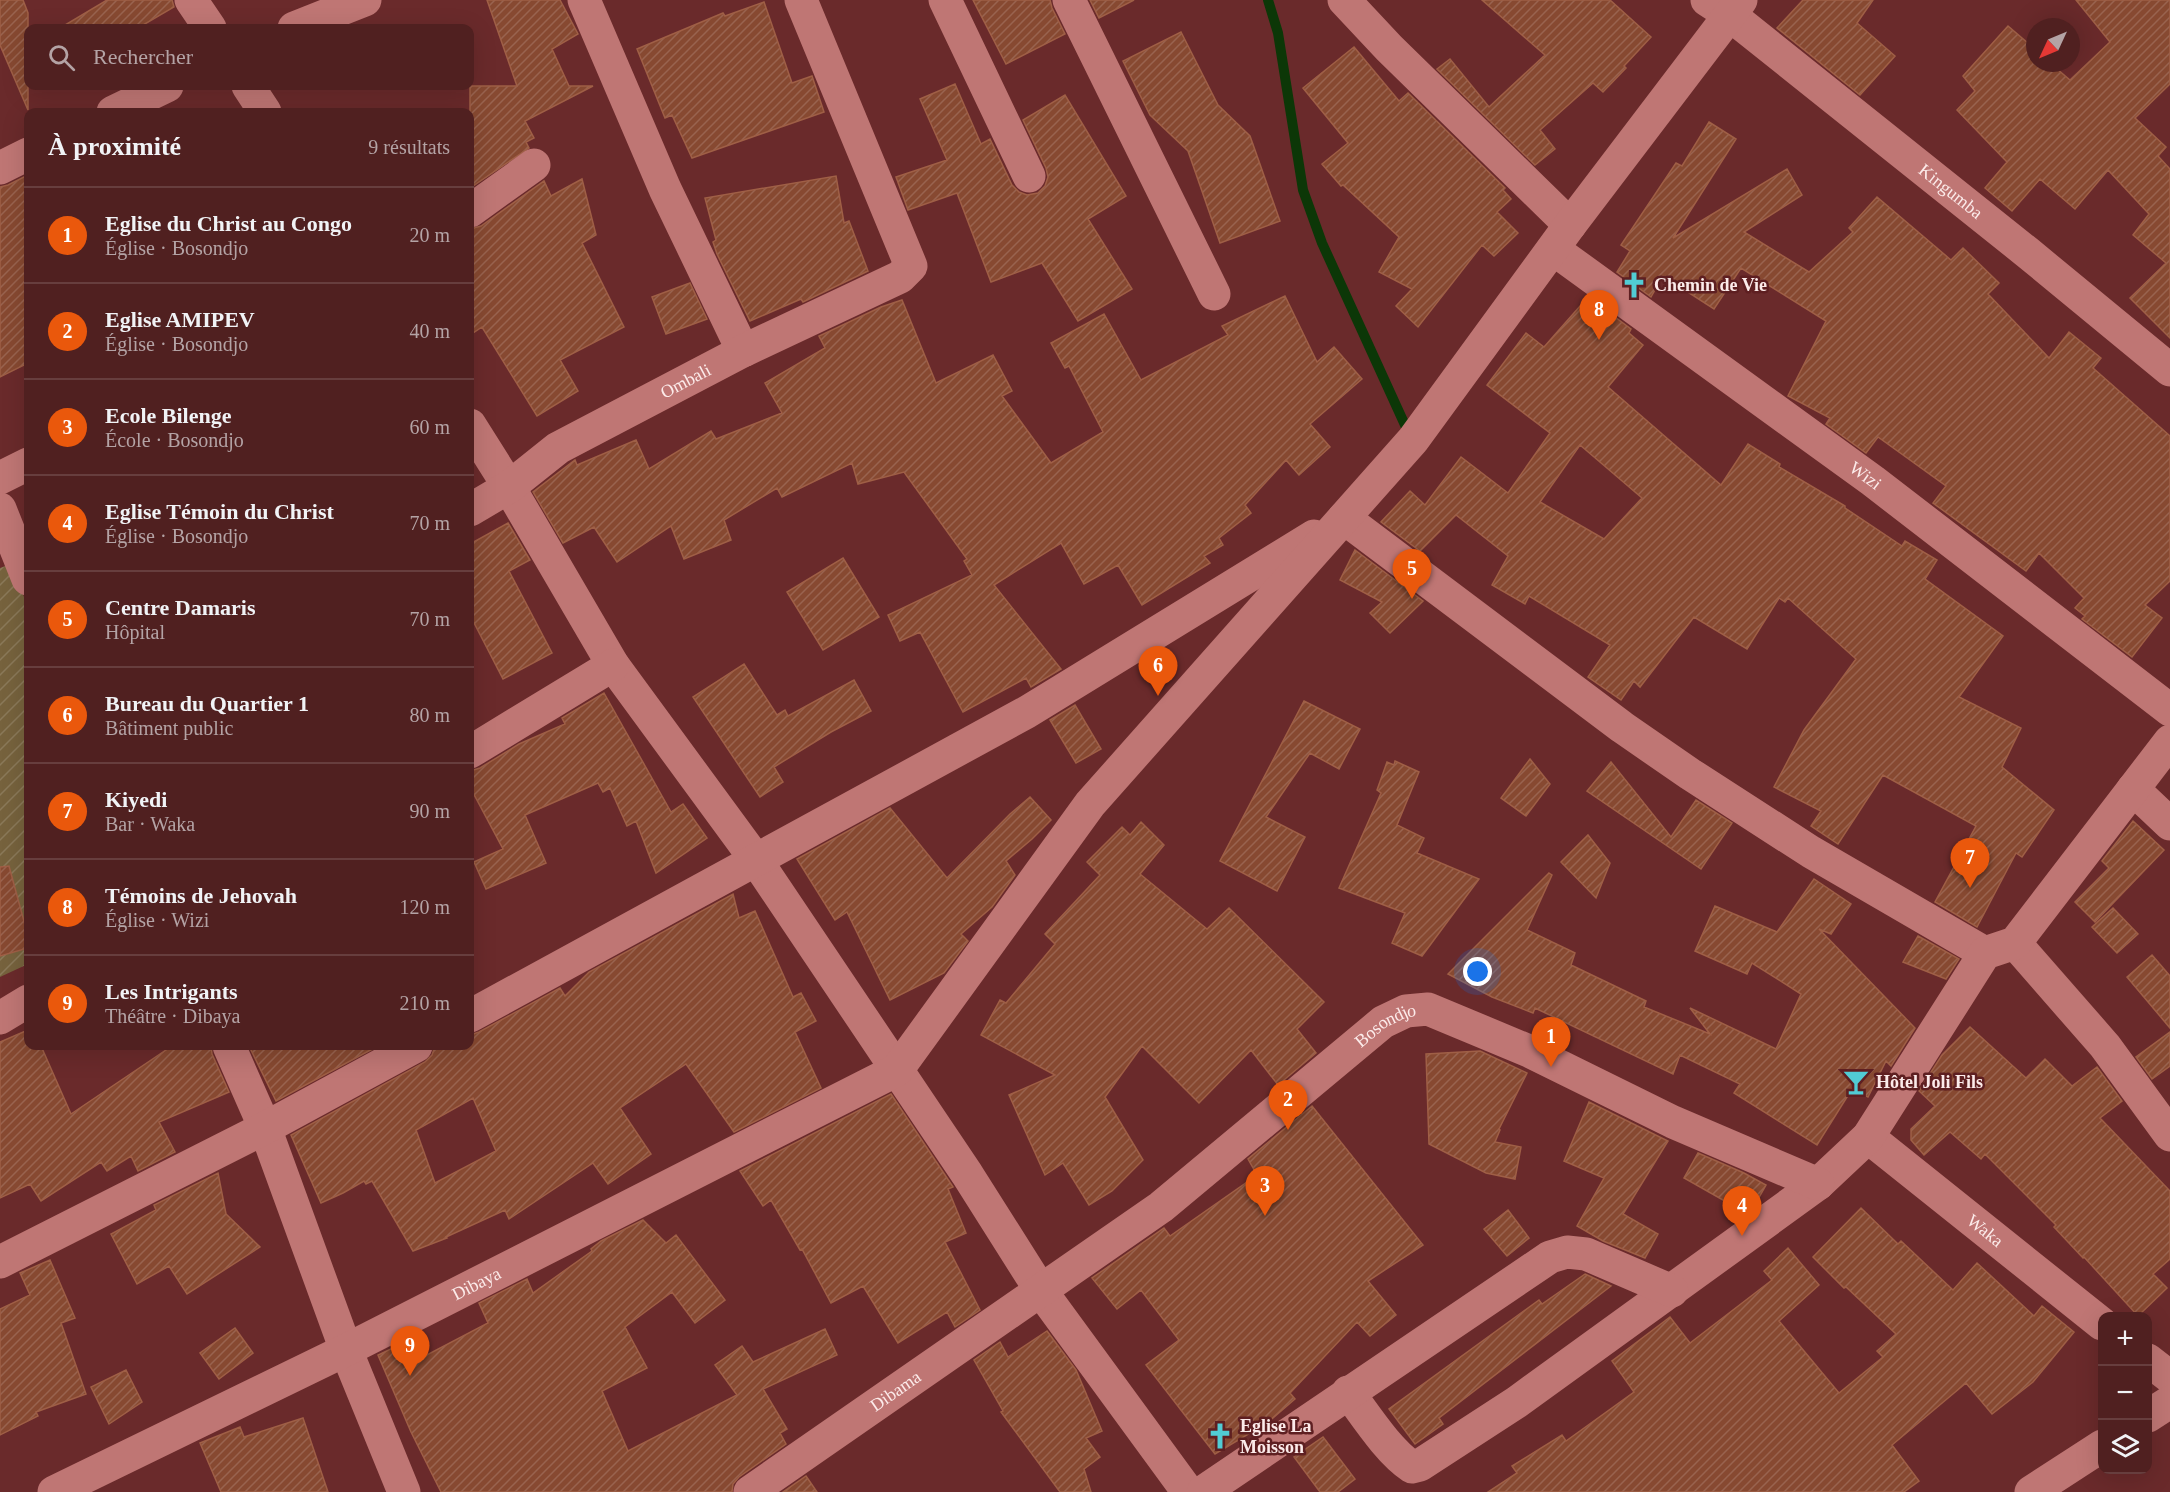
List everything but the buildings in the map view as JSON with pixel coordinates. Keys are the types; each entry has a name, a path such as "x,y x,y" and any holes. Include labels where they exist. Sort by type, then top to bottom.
{"street":[{"path":"191,0 207,24"},
{"path":"304,24 365,0"},
{"path":"584,0 665,189 743,351"},
{"name":"Ombali","path":"474,508 509,487 558,448 743,351 900,277 911,266 801,0"},
{"path":"945,0 1029,176"},
{"path":"1069,0 1214,294"},
{"name":"Wizi","path":"1344,0 1562,237 2170,710"},
{"path":"897,1070 1090,804 1413,440 1562,237 1726,5"},
{"name":"Kingumba","path":"1726,5 2170,370"},
{"path":"120,108 159,90"},
{"path":"251,90 263,108"},
{"path":"0,168 24,156"},
{"path":"474,208 534,165"},
{"path":"474,432 614,665 756,860 967,1174 1041,1291 1188,1492"},
{"path":"0,477 24,466"},
{"path":"0,509 24,569"},
{"path":"474,1014 1027,712 1344,518"},
{"path":"1344,518 1622,727 1690,774 1811,852 2000,948 2105,1046 2170,1135"},
{"path":"474,750 614,665"},
{"path":"1348,1392 1405,1463 1412,1467 1420,1465 1517,1402 1818,1184 1868,1137 2000,948 2133,789 2170,741"},
{"path":"2133,789 2170,824"},
{"path":"0,1017 24,1003"},
{"name":"Bosondjo","path":"1041,1291 1161,1207 1383,1022 1406,1011 1428,1009 1438,1013 1529,1052 1673,1122 1818,1184"},
{"path":"232,1050 266,1128 346,1350 404,1492"},
{"path":"0,1263 266,1128 409,1050"},
{"name":"Dibaya","path":"54,1492 346,1350 897,1070"},
{"name":"Waka","path":"1868,1137 2098,1320"},
{"path":"1203,1492 1550,1257 1567,1252 1586,1254 1672,1290"},
{"name":"Dibama","path":"750,1492 1041,1291"},
{"path":"2152,1362 2170,1377"},
{"path":"2152,1413 2170,1402"},
{"path":"2031,1492 2098,1449"}],"shaded area":[{"path":"11,564 24,597 24,966 0,977 0,568"}],"waterway":[{"path":"1268,0 1278,33 1303,190 1322,243 1410,436"}],"place":[{"name":"Chemin de Vie","path":"1634,285"},
{"name":"Témoins de Jehovah","path":"1599,340"},
{"name":"Centre Damaris","path":"1412,599"},
{"name":"Bureau du Quartier 1","path":"1158,696"},
{"name":"Kiyedi","path":"1970,888"},
{"name":"Eglise du Christ au Congo","path":"1551,1067"},
{"name":"Hôtel Joli Fils","path":"1856,1082"},
{"name":"Eglise AMIPEV","path":"1288,1130"},
{"name":"Ecole Bilenge","path":"1265,1216"},
{"name":"Eglise Témoin du Christ","path":"1742,1236"},
{"name":"Les Intrigants","path":"410,1376"},
{"name":"Eglise La Moisson","path":"1220,1436"}]}
